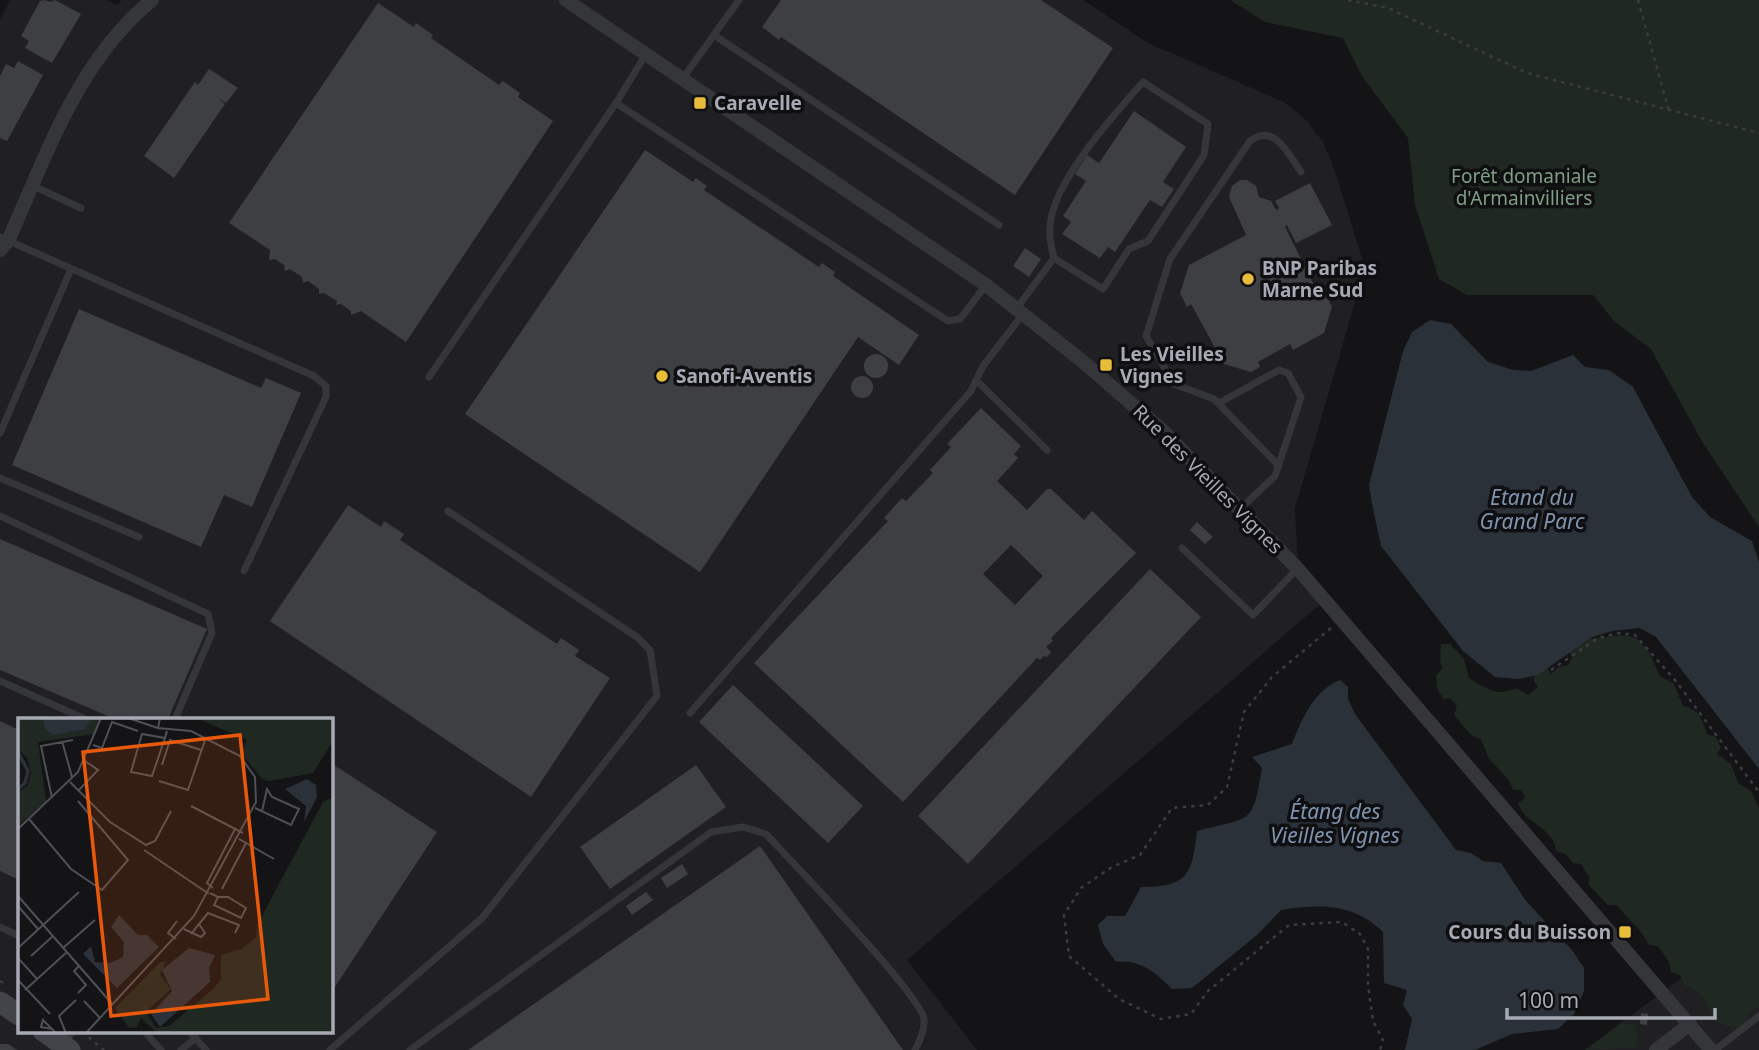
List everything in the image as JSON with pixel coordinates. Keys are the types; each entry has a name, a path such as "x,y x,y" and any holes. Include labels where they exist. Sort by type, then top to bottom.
{"main road":[{"path":"0,1002 18,1014"},
{"path":"47,1032 72,1039"}],"street":[{"path":"2,241 25,202 86,77 123,29 152,0"},
{"name":"Rue des Vieilles Vignes","path":"566,0 986,285 1154,423 1241,508 1298,569 1713,1050"},
{"path":"1656,1050 1690,1024"}],"lane":[{"path":"683,78 739,0"},
{"path":"714,34 999,225"},
{"path":"429,376 616,103 646,53"},
{"path":"690,713 971,391 983,366 1054,258 1049,223 1059,194 1100,132 1143,82 1208,124 1204,155 1148,241 1129,249 1103,289 1054,258"},
{"path":"616,103 948,321 960,319 986,285"},
{"path":"1279,466 1219,403 1208,395 1174,384 1147,341 1147,333 1170,259 1256,136 1264,135 1279,140 1301,172"},
{"path":"33,186 81,208"},
{"path":"2,241 314,376 326,386 326,397 244,571"},
{"path":"0,433 71,269"},
{"path":"1219,403 1279,370 1288,373 1301,397 1279,466 1271,482 1241,508"},
{"path":"976,380 1047,450"},
{"path":"0,478 139,537"},
{"path":"330,1050 482,918 657,696 650,650 637,638 448,511"},
{"path":"0,516 208,614 212,633 175,718"},
{"path":"1182,548 1253,615 1298,569"},
{"path":"0,681 83,718"},
{"path":"410,1050 711,832 743,827 766,834 903,985 924,1017 922,1036 915,1050"},
{"path":"0,927 18,936"},
{"path":"1713,1050 1759,1016"},
{"path":"145,1032 161,1050"},
{"path":"190,1032 206,1050"},
{"path":"181,1050 196,1038"}],"path":[{"path":"1348,0 1388,8 1527,73 1759,134"},
{"path":"1638,0 1670,112"},
{"path":"1342,619 1272,677 1244,712 1227,787 1208,806 1172,808 1140,855 1112,867 1081,888 1064,915 1069,956 1119,999 1161,1019 1191,1014 1208,991 1289,925 1342,922 1360,934 1368,949 1368,985 1373,1021 1383,1040 1380,1050"},
{"path":"1551,670 1598,638 1619,633 1635,635 1675,680 1759,792"},
{"path":"72,1039 104,1050"}],"shaded area":[{"path":"10,0 107,0 116,5 122,0 1083,0 1148,43 1284,102 1306,120 1323,142 1334,168 1365,268 1295,508 1298,569 1325,600 907,960 977,1050 0,1050 0,20"},
{"path":"1759,920 1759,1050 1585,1050"}],"green space":[{"name":"Forêt domaniale d'Armainvilliers","path":"1230,0 1759,0 1759,527 1703,443 1651,349 1614,321 1593,295 1467,295 1439,279 1415,205 1408,138 1362,76 1343,38 1265,22"},
{"path":"1625,635 1636,638 1649,652 1660,676 1674,684 1683,706 1696,712 1707,734 1716,737 1721,748 1717,754 1731,764 1738,783 1752,792 1759,809 1759,1008 1754,1008 1742,1027 1727,1026 1713,1020 1699,994 1684,985 1680,975 1671,972 1669,962 1658,946 1649,945 1617,905 1608,905 1588,884 1590,878 1581,864 1573,863 1566,854 1556,851 1550,836 1521,810 1518,803 1525,798 1521,790 1513,790 1509,780 1489,759 1481,739 1471,735 1454,715 1457,706 1450,698 1443,699 1437,688 1436,675 1443,668 1440,662 1441,644 1450,644 1464,659 1469,678 1492,691 1503,692 1516,688 1528,695 1538,687 1534,681 1535,669 1546,666 1551,674 1559,667 1568,665 1572,658 1568,649 1577,640"},
{"path":"1621,1023 1635,1025 1638,1040 1635,1048 1585,1050"}],"water":[{"name":"Etand du Grand Parc","path":"1430,320 1451,324 1488,362 1513,370 1531,371 1573,355 1585,367 1609,370 1633,387 1692,497 1710,517 1752,541 1759,562 1759,769 1656,637 1640,628 1612,631 1590,638 1538,675 1518,679 1495,677 1463,651 1381,546 1369,485 1403,351 1412,332"},
{"name":"Étang des Vieilles Vignes","path":"1340,680 1348,687 1348,699 1355,714 1456,850 1471,853 1483,861 1501,863 1526,901 1572,950 1584,968 1584,991 1574,1014 1558,1029 1512,1034 1475,1050 1405,1050 1412,1019 1403,1005 1407,990 1384,983 1383,932 1360,915 1335,908 1281,910 1257,935 1192,988 1172,989 1140,965 1116,962 1103,944 1098,925 1107,916 1125,916 1141,887 1169,884 1185,876 1193,858 1197,831 1239,820 1252,810 1262,768 1252,757 1292,744 1304,716 1316,698"}],"building":[{"path":"55,0 81,14 52,63 25,48 29,41 21,36 40,1"},
{"path":"781,0 1041,0 1113,48 1015,195 781,37 779,40 762,27"},
{"path":"378,3 414,27 416,23 433,35 431,38 499,85 503,81 520,93 518,97 553,121 406,342 361,311 351,315 351,311 341,304 336,305 337,301 324,293 319,294 319,289 308,281 303,283 302,277 290,269 285,271 284,265 275,259 269,260 270,250 229,223"},
{"path":"18,61 43,75 7,141 0,138 0,76 6,64 14,68"},
{"path":"209,69 238,88 226,103 217,97 225,104 174,178 144,156 195,82 198,85"},
{"path":"1134,111 1186,147 1163,182 1174,189 1162,207 1150,200 1115,252 1108,247 1100,258 1062,234 1071,222 1063,216 1086,181 1075,174 1087,155 1099,163"},
{"name":"Sanofi-Aventis","path":"645,150 693,182 696,178 707,186 704,190 819,267 822,263 835,272 833,276 919,335 899,365 858,337 700,572 465,414"},
{"name":"BNP Paribas Marne Sud","path":"1240,180 1247,180 1256,186 1259,197 1271,201 1276,210 1279,208 1275,201 1310,183 1332,225 1296,243 1287,225 1285,227 1320,297 1326,294 1332,307 1324,333 1293,350 1290,344 1258,362 1260,367 1251,372 1224,364 1191,304 1187,307 1180,293 1189,265 1246,235 1229,197 1232,186"},
{"path":"1025,248 1041,259 1029,277 1013,266"},
{"path":"79,309 261,388 266,378 301,393 252,507 224,495 201,547 12,465"},
{"path":"876,354 884,358 888,366 884,374 876,378 868,374 864,366 868,358"},
{"path":"858,376 866,376 873,383 873,391 866,398 858,398 851,391 851,383"},
{"path":"981,408 1021,446 1014,454 1018,458 997,481 1027,510 1047,489 1051,489 1084,520 1092,511 1136,553 1051,638 1053,641 1046,647 1051,652 1047,657 1044,656 1040,660 1037,658 903,802 754,663 888,521 884,518 902,498 906,501 933,473 930,470 951,447 947,444","holes":["1011,545 1043,576 1015,605 983,574"]},
{"path":"348,505 381,527 384,521 404,534 400,540 557,644 561,638 579,650 575,656 610,678 531,797 270,621"},
{"path":"1197,522 1213,537 1205,544 1190,530"},
{"path":"0,539 207,629 168,718 113,718 0,670"},
{"path":"1150,569 1201,617 968,864 918,816"},
{"path":"733,685 863,806 828,843 699,722"},
{"path":"0,721 18,730 18,880 0,871"},
{"path":"332,764 437,832 332,991"},
{"path":"696,765 726,807 610,889 580,847"},
{"path":"760,846 903,1050 468,1050"},
{"path":"682,864 688,874 667,888 661,878"},
{"path":"646,892 653,900 632,915 626,906"},
{"path":"1641,1013 1648,1014 1647,1025 1640,1024"},
{"path":"0,1044 8,1044 17,1050 0,1050"}],"place":[{"name":"Caravelle","path":"700,103"},
{"name":"BNP Paribas Marne Sud","path":"1248,279"},
{"name":"Les Vieilles Vignes","path":"1106,365"},
{"name":"Sanofi-Aventis","path":"662,376"},
{"name":"Cours du Buisson","path":"1625,932"}]}
